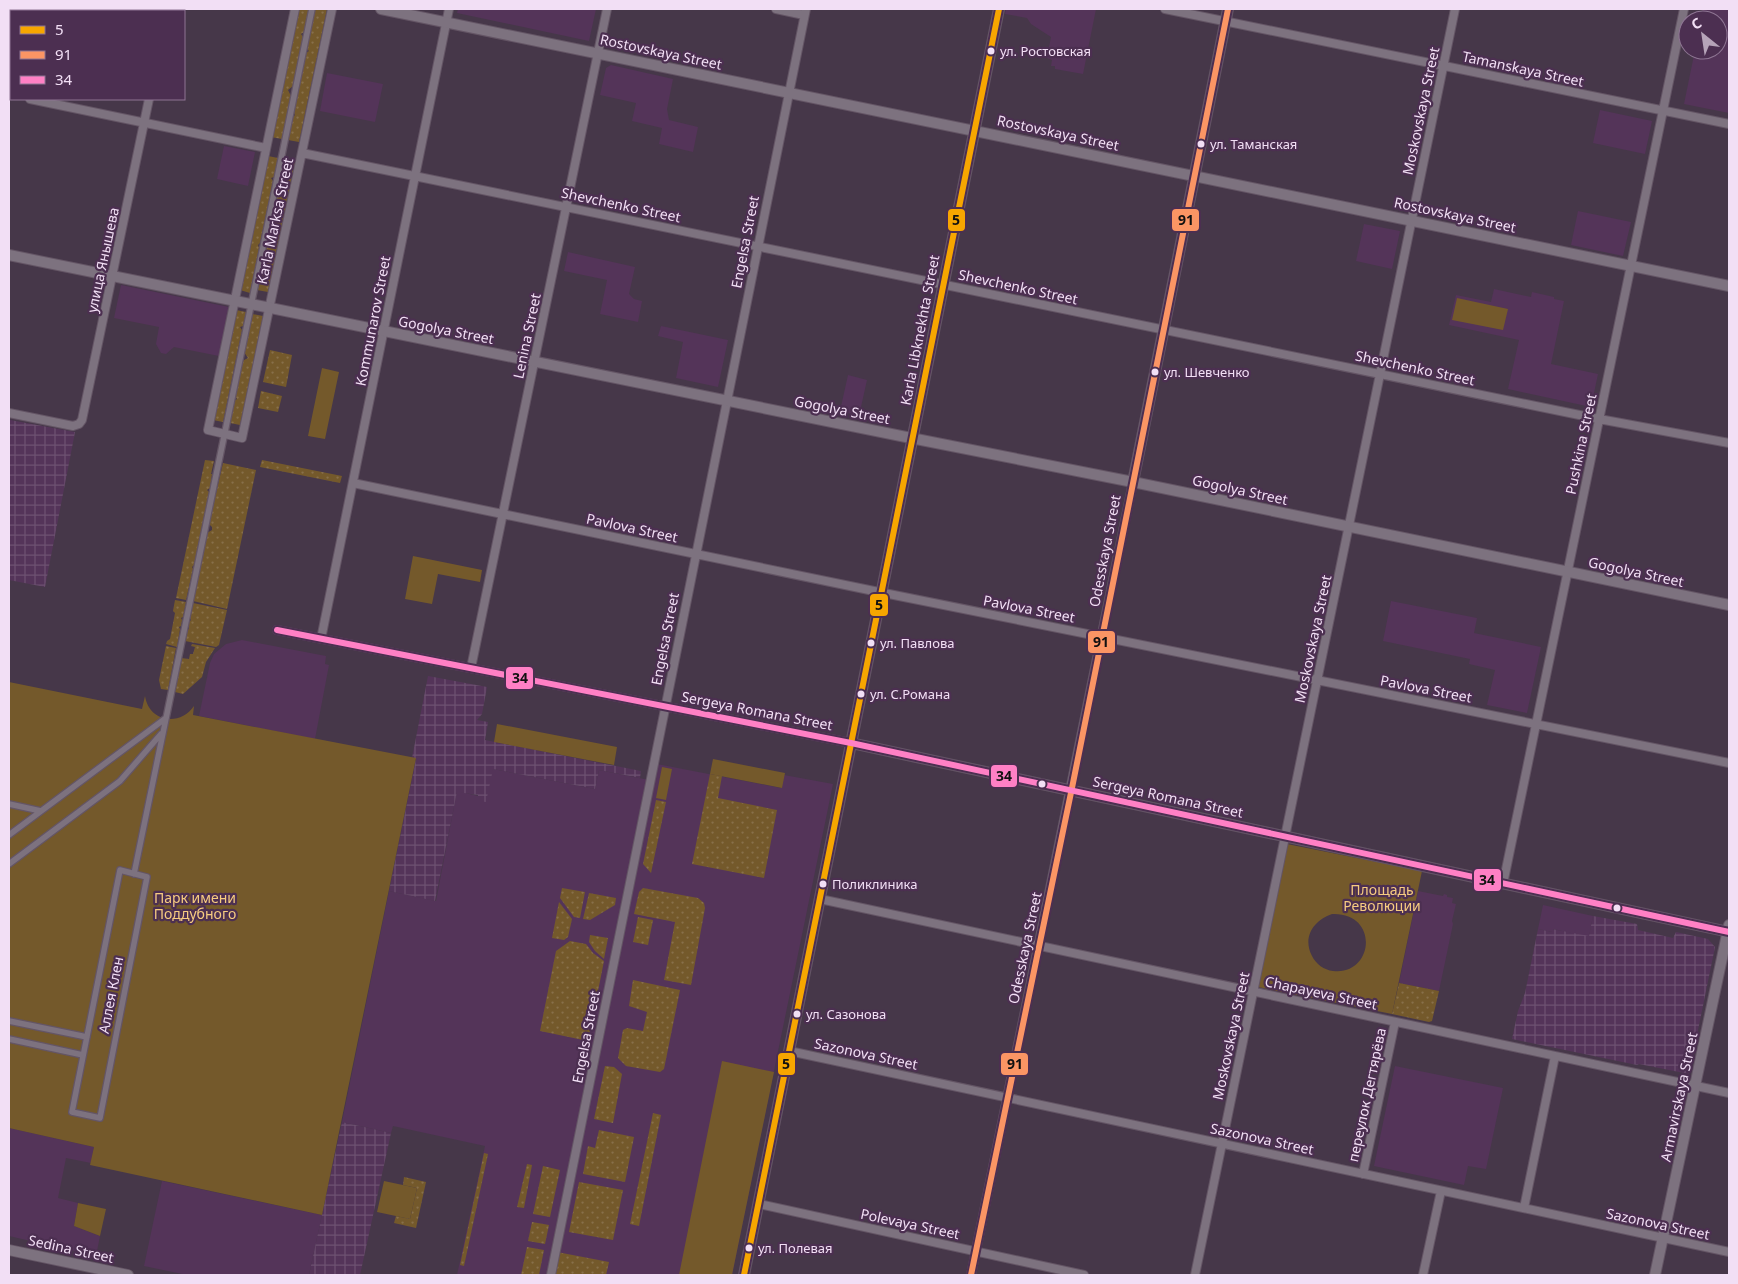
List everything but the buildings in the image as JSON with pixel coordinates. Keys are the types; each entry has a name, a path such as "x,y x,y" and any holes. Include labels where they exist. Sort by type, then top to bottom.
{"street":[{"name":"Karla Marksa Street","path":"295,9 208,430 242,438 332,9"},
{"path":"9,1039 84,1055 120,870 134,874 312,9"},
{"name":"Rostovskaya Street","path":"381,9 1729,286"},
{"name":"Kommunarov Street","path":"321,639 449,9"},
{"name":"Lenina Street","path":"472,668 608,9"},
{"path":"776,9 805,12"},
{"name":"Karla Libknekhta Street","path":"744,1275 999,9"},
{"name":"Tamanskaya Street","path":"1165,9 1729,124"},
{"name":"Odesskaya Street","path":"971,1275 1071,790 1228,9"},
{"name":"Moskovskaya Street","path":"1195,1275 1455,9"},
{"name":"Pushkina Street","path":"1503,884 1684,9"},
{"name":"Engelsa Street","path":"550,1275 805,12"},
{"path":"35,100 266,148"},
{"name":"улица Янышева","path":"9,413 73,426 79,424 82,420 149,100"},
{"name":"Shevchenko Street","path":"302,152 415,177 1599,419 1729,443"},
{"name":"Gogolya Street","path":"9,255 1133,482 1729,606"},
{"name":"Pavlova Street","path":"353,483 1102,637 1729,763"},
{"name":"Sergeya Romana Street","path":"277,630 851,743 1503,884 1729,930"},
{"path":"9,835 166,718"},
{"path":"9,864 120,781 163,732"},
{"path":"9,804 41,811"},
{"name":"Аллея Клен","path":"84,1055 72,1112 100,1118 147,877 134,874"},
{"name":"Chapayeva Street","path":"820,899 1729,1093"},
{"name":"Armavirskaya Street","path":"1656,1275 1729,930"},
{"path":"9,1021 87,1037"},
{"name":"переулок Дегтярёва","path":"1363,1174 1395,1022"},
{"name":"Sazonova Street","path":"789,1051 1729,1252"},
{"path":"1524,1208 1555,1056"},
{"path":"1423,1275 1441,1191"},
{"name":"Polevaya Street","path":"759,1204 1084,1275"},
{"name":"Sedina Street","path":"9,1250 128,1275"}],"shaded area":[{"path":"458,9 596,9 589,41 457,13"},
{"path":"1006,9 1096,9 1083,74 1055,69 1055,66 1051,66 1052,60 1047,58 1051,37 1031,24 1027,18 1005,14"},
{"path":"1729,9 1729,113 1684,104 1693,60 1728,60 1728,10 1703,10"},
{"path":"611,65 673,79 667,109 669,120 698,127 693,152 659,144 662,128 632,121 636,103 600,95 606,68"},
{"path":"327,73 383,84 375,122 320,111"},
{"path":"1600,110 1652,121 1645,154 1593,143"},
{"path":"224,146 255,152 248,186 217,179"},
{"path":"1578,211 1631,222 1623,256 1571,245"},
{"path":"1364,224 1400,231 1392,269 1356,261"},
{"path":"568,252 635,267 629,294 634,299 642,301 638,322 600,314 607,280 564,271"},
{"path":"121,285 229,307 219,356 174,347 166,354 161,353 156,344 159,327 114,318"},
{"path":"1494,289 1531,297 1532,292 1564,301 1551,364 1598,374 1591,407 1508,389 1519,340 1449,325 1456,295 1491,302"},
{"path":"661,326 728,340 718,387 676,378 683,342 658,336"},
{"path":"848,375 867,380 859,416 840,411"},
{"path":"10,420 75,432 45,587 9,580"},
{"path":"1391,601 1477,618 1474,633 1541,647 1527,713 1487,705 1495,670 1469,664 1470,659 1383,641"},
{"path":"242,640 326,656 325,664 329,665 315,739 199,716 210,663 214,654 226,644"},
{"path":"428,676 487,687 482,714 477,720 488,722 485,740 641,771 640,778 599,770 595,789 493,769 486,802 477,801 478,795 457,792 435,901 389,891 416,759 412,758"},
{"path":"657,764 781,788 784,775 833,784 732,1275 457,1275 485,1146 393,1126 391,1133 342,1122 389,891 436,901 457,791 478,796 493,769 595,789 599,770 654,781"},
{"path":"1418,891 1443,896 1444,894 1447,895 1447,897 1453,898 1452,903 1456,904 1439,991 1399,983"},
{"path":"1543,905 1593,916 1589,937 1553,929 1552,932 1538,929"},
{"path":"1593,916 1637,924 1638,930 1673,938 1676,932 1708,939 1715,947 1689,1074 1512,1039 1518,1011 1525,993 1538,929 1552,932 1552,929 1589,936"},
{"path":"1395,1066 1503,1088 1486,1169 1468,1166 1464,1185 1374,1166"},
{"path":"342,1122 391,1133 360,1275 309,1275"},
{"path":"9,1128 94,1147 91,1163 66,1158 58,1198 78,1203 74,1226 100,1236 96,1256 9,1236"},
{"path":"162,1181 322,1215 309,1275 187,1275 144,1266"}],"green space":[{"path":"298,9 309,9 304,32 301,34 303,37 293,86 288,90 291,96 282,139 271,137"},
{"path":"315,9 327,9 299,142 288,140 295,115 306,53 309,51 307,49"},
{"path":"268,156 278,158 274,177 271,178 273,181 258,245 250,293 240,290"},
{"path":"284,159 295,161 268,292 257,290 260,274 263,273 261,270 274,207 279,204 279,200 276,198"},
{"path":"1457,298 1508,309 1503,330 1452,320"},
{"path":"236,310 246,312 243,326 240,327 242,330 223,422 213,420"},
{"path":"252,314 263,316 240,425 230,423 234,401 237,399 235,396 242,361 248,358 244,352"},
{"path":"270,350 292,355 286,387 263,382"},
{"path":"322,368 339,372 325,439 308,436"},
{"path":"261,391 282,396 278,412 258,408"},
{"path":"205,460 214,461 186,600 176,598"},
{"path":"262,460 342,476 340,483 260,467"},
{"path":"223,463 256,470 227,609 193,601 207,533 212,530 209,524"},
{"path":"413,556 482,570 480,582 438,574 432,604 405,599"},
{"path":"175,600 186,602 183,617 181,618 181,626 179,627 177,647 166,644 170,639 175,613 173,611"},
{"path":"193,603 227,610 219,645 216,647 185,641 191,620"},
{"path":"192,644 215,648 206,662 202,677 183,694 175,692 181,658 189,659 190,654 193,654 195,647 191,646"},
{"path":"166,646 176,648 168,690 161,689 159,680"},
{"name":"Парк имени Поддубного","path":"9,682 142,709 145,696 152,711 166,719 181,717 194,706 193,715 416,758 322,1215 90,1165 94,1147 9,1128"},
{"path":"497,724 617,747 614,765 494,742"},
{"path":"713,759 785,773 782,788 710,774"},
{"path":"662,767 672,769 666,800 656,798"},
{"path":"710,774 722,776 718,798 777,810 764,878 692,864"},
{"path":"656,800 666,802 651,873 643,864"},
{"name":"Площадь Революции","path":"1287,844 1422,871 1392,1014 1258,987","holes":["1332,914 1348,916 1358,923 1364,932 1366,944 1363,955 1357,964 1347,970 1333,971 1323,968 1312,956 1309,949 1309,936 1320,920"]},
{"path":"562,888 585,892 580,918 574,917 560,898"},
{"path":"643,888 698,898 704,903 705,908 691,985 664,980 675,922 634,914 639,892"},
{"path":"589,893 616,898 615,905 590,920 583,919"},
{"path":"559,902 572,919 568,937 564,940 552,938"},
{"path":"638,917 653,920 648,945 633,942"},
{"path":"590,935 608,938 604,959 589,942"},
{"path":"570,941 586,944 593,953 604,961 588,1041 540,1031 556,951"},
{"path":"633,980 680,990 664,1069 660,1072 626,1066 618,1058 623,1030 627,1028 643,1031 647,1012 629,1006"},
{"path":"1399,983 1439,991 1432,1021 1429,1022 1392,1014"},
{"path":"722,1061 774,1072 732,1275 679,1275"},
{"path":"605,1066 614,1067 622,1074 613,1123 594,1119"},
{"path":"653,1113 661,1115 639,1226 630,1224"},
{"path":"599,1130 634,1137 625,1182 583,1174 588,1146 595,1148"},
{"path":"484,1153 488,1154 464,1266 460,1265"},
{"path":"527,1164 532,1165 524,1208 517,1207"},
{"path":"543,1166 560,1170 550,1217 533,1214"},
{"path":"404,1177 426,1182 416,1228 394,1223 396,1216 410,1219 417,1188 403,1185"},
{"path":"384,1181 417,1188 410,1219 377,1212"},
{"path":"579,1182 623,1190 613,1240 569,1232"},
{"path":"78,1203 106,1209 100,1236 74,1226"},
{"path":"532,1222 549,1225 545,1244 528,1241"},
{"path":"527,1247 544,1250 539,1275 521,1275"},
{"path":"557,1252 609,1262 606,1275 553,1275"}],"transit line":[{"name":"5","path":"744,1275 999,9"},
{"name":"91","path":"971,1275 1073,783 1228,9"},
{"name":"34","path":"277,630 851,743 1729,932"}],"place":[{"name":"ул. Ростовская","path":"991,51"},
{"name":"ул. Таманская","path":"1201,144"},
{"name":"ул. Шевченко","path":"1155,372"},
{"name":"ул. Павлова","path":"871,643"},
{"name":"ул. С.Романа","path":"861,694"},
{"name":"Поликлиника","path":"823,884"},
{"name":"ул. Сазонова","path":"797,1014"},
{"name":"ул. Полевая","path":"749,1248"}]}
